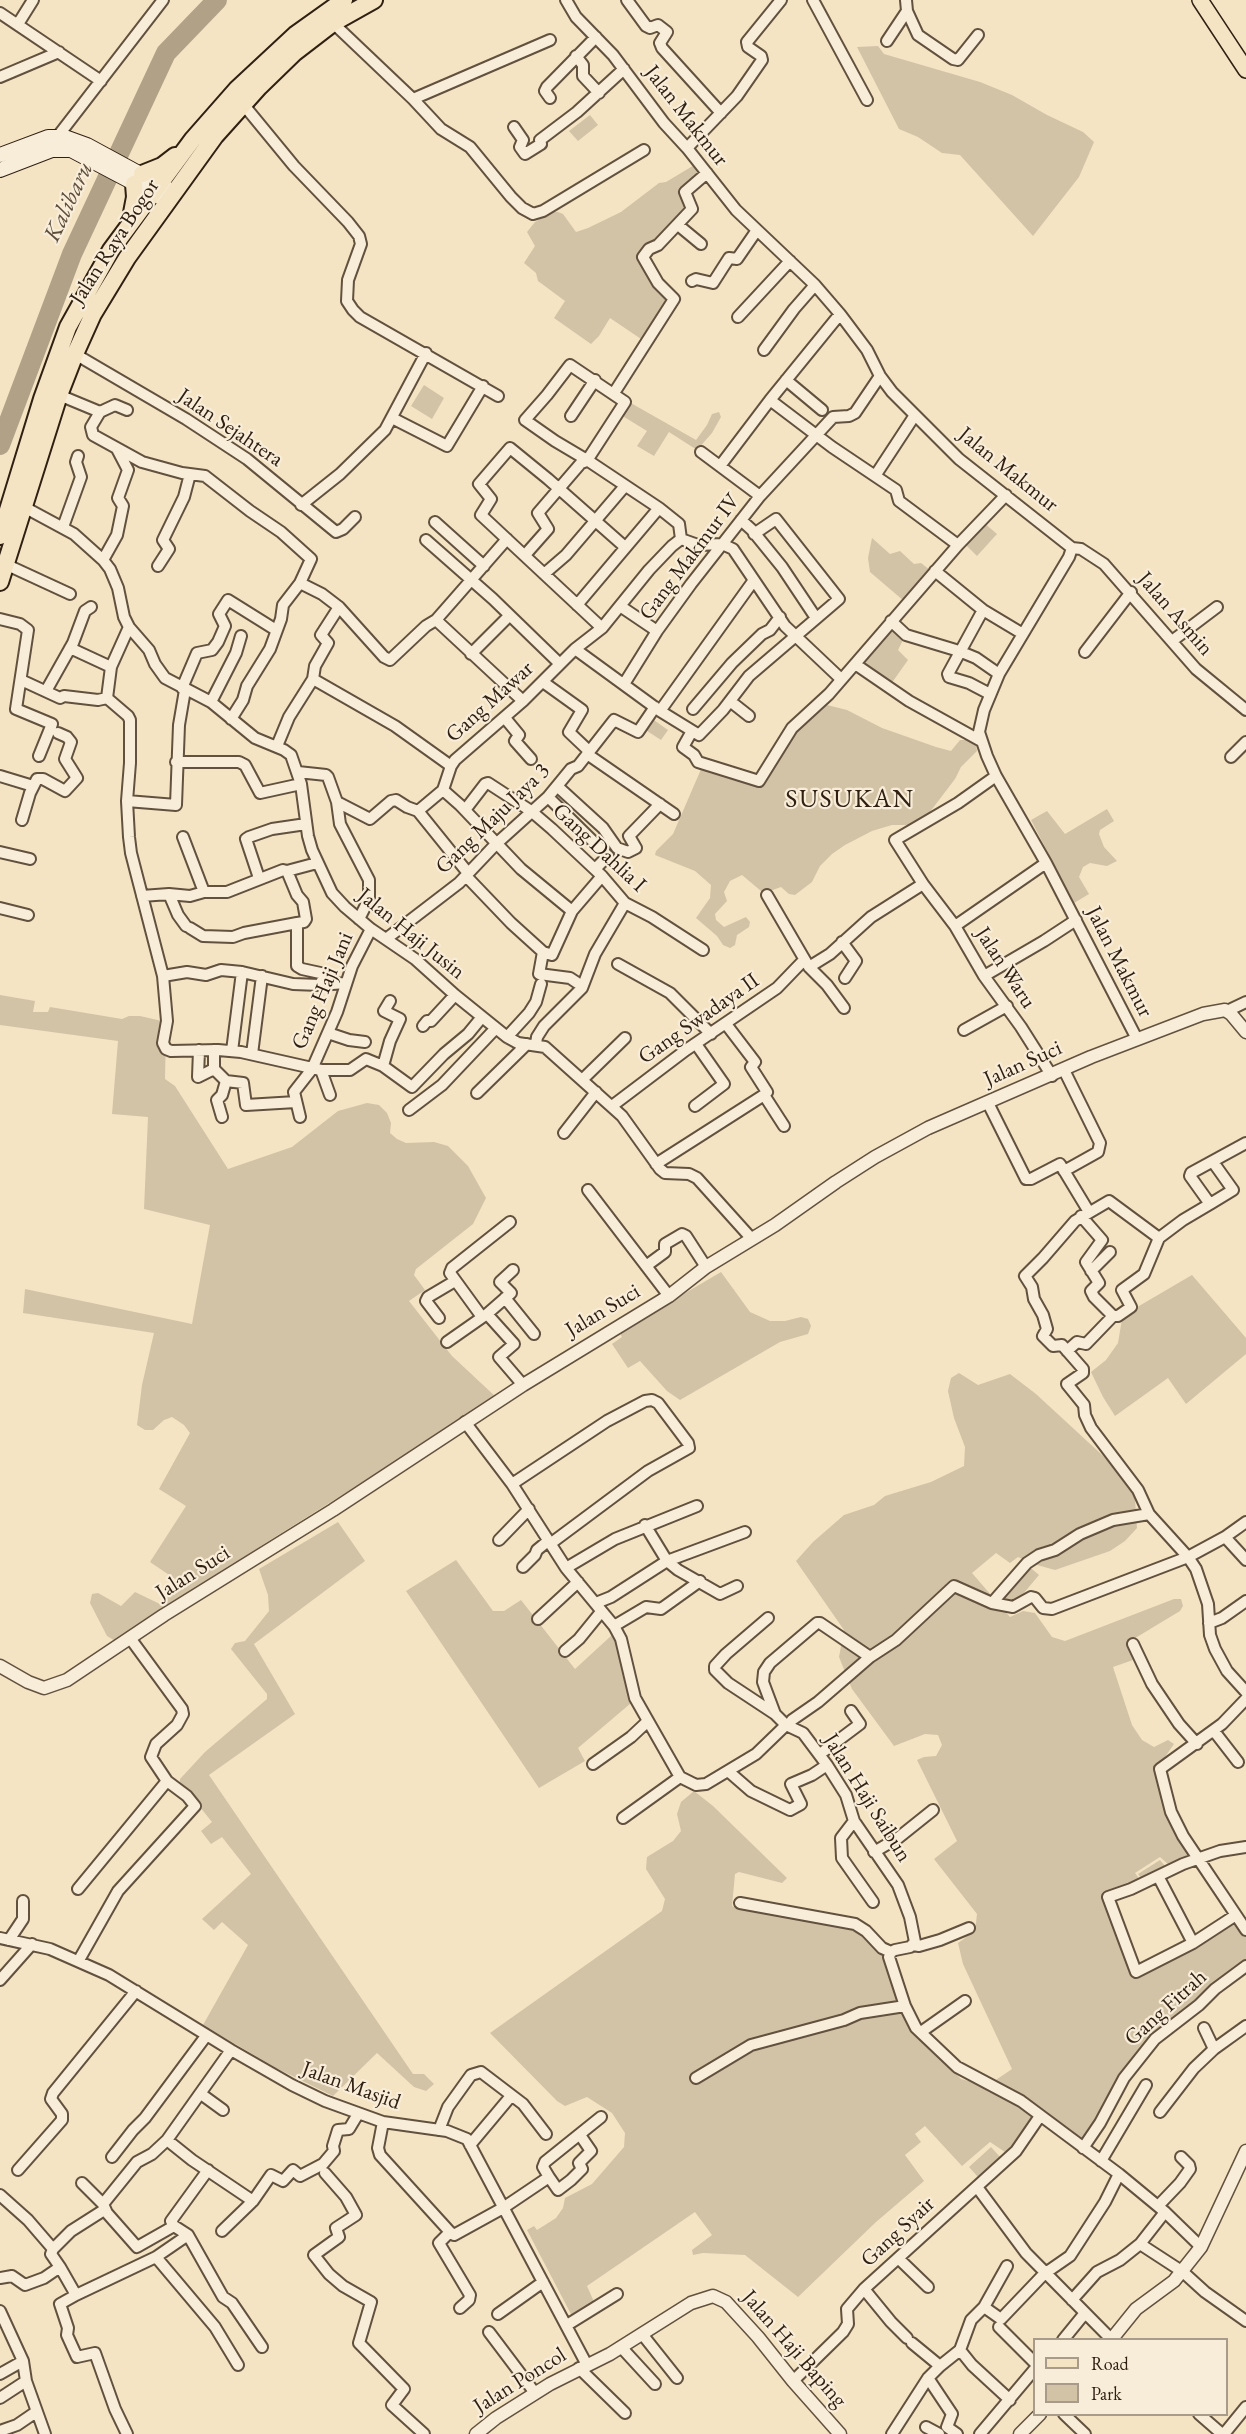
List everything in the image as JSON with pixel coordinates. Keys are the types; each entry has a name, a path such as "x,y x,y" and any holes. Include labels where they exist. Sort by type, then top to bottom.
{"highway":[{"name":"Jalan Raya Bogor","path":"0,582 59,395 75,354 93,314 193,139 237,89 279,49 344,0"},
{"name":"Jalan Raya Bogor","path":"0,536 42,399 68,327 102,265 129,225 163,193 276,69 333,23 375,0"},
{"path":"129,225 135,197 135,177 162,166 193,139"}],"main road":[{"path":"1200,0 1246,70"},
{"path":"0,155 58,136 76,140 97,157 163,193"},
{"path":"0,170 52,150 71,150 97,157"}],"street":[{"path":"18,24 33,0"},
{"path":"58,136 163,0"},
{"name":"Jalan Makmur","path":"566,0 576,17 624,69 664,123 687,147 736,210 815,285 840,314 867,350 880,376 892,392 959,459 1072,548 1069,557 999,674 980,724 981,741 996,776 1046,863 1137,1039"},
{"path":"627,0 646,26 650,28 657,25 667,32 660,43 662,48 721,113"},
{"path":"687,147 737,96 762,60 761,56 748,47 747,42 781,0"},
{"path":"813,0 867,100"},
{"path":"907,6 918,35 955,60 958,60 978,35"},
{"path":"886,41 907,6"},
{"path":"0,13 100,81"},
{"path":"333,23 441,129 470,147 511,197 522,208 533,214 543,211 644,150"},
{"path":"550,98 545,91 547,87 596,37"},
{"path":"413,99 550,40"},
{"path":"0,77 59,52"},
{"path":"576,56 583,65 583,76 599,93"},
{"path":"514,127 524,140 520,147 525,154 541,144 540,140 577,112 624,69"},
{"path":"243,104 294,166 359,236 361,244 348,280 347,301 353,310 360,317 498,396"},
{"path":"614,393 674,299 658,283 643,257 692,210 686,190 707,173"},
{"path":"678,225 701,244"},
{"path":"692,281 696,279 713,283 729,258 737,259 757,230"},
{"path":"738,317 790,261"},
{"path":"764,350 815,285"},
{"name":"Gang Makmur IV","path":"720,466 840,314"},
{"path":"301,505 370,447 392,418 426,353"},
{"name":"Jalan Sejahtera","path":"75,354 186,419 247,459 336,532 343,529 355,517"},
{"path":"525,555 548,529 538,513 581,463 587,460 625,402 570,365 548,396 525,420 587,460 659,508 679,524 681,539"},
{"path":"760,496 832,417 849,416 855,412 880,376"},
{"path":"571,416 595,380"},
{"path":"786,380 822,410"},
{"path":"392,418 447,446 483,386"},
{"path":"59,395 100,412"},
{"path":"770,400 898,492 899,501 958,546"},
{"path":"127,410 115,405 100,412 91,427 93,435 142,462 206,476 304,551 311,562 300,583 283,605 281,619 270,650 247,686 243,700 231,719"},
{"path":"875,476 915,415"},
{"path":"103,560 117,535 123,506 118,498 128,470 117,448"},
{"path":"602,628 481,515 491,499 479,484 510,448 625,547"},
{"name":"Gang Makmur IV","path":"624,684 657,631 760,496 701,452"},
{"path":"63,527 81,477 76,462 78,456"},
{"path":"158,566 169,549 163,540 184,497 190,474"},
{"path":"544,574 566,555 625,486"},
{"path":"754,534 776,519 839,599 749,676 730,700 682,747 694,755 698,762 756,781 761,779 783,739 792,728 825,698 935,571 1006,495"},
{"name":"Jalan Haji Jusin","path":"24,507 63,527 82,540 103,560 110,569 118,588 122,609 129,627 149,650 159,672 183,689 211,702 255,738 277,746 291,755 301,784 308,836 332,893 371,929 416,959 455,995 507,1037 518,1043 545,1047 612,1106 629,1125 656,1164"},
{"path":"578,605 659,508"},
{"path":"741,520 782,567 816,618"},
{"path":"435,522 484,566"},
{"path":"300,583 322,594 339,607 384,657 390,660 426,626 436,620 507,539"},
{"path":"681,539 700,545 722,544 733,549 765,598 795,636 841,679"},
{"path":"681,539 649,570 602,628 575,650 658,709 697,732"},
{"path":"426,540 560,664"},
{"name":"Jalan Asmin","path":"1072,548 1081,549 1104,564 1204,676 1246,710"},
{"path":"4,564 70,594"},
{"path":"935,571 983,610 1023,634"},
{"path":"658,709 754,580"},
{"path":"1085,652 1131,592"},
{"path":"128,801 173,806 177,802 176,762 183,689 197,653 212,650 225,628 219,614 227,601 231,601 276,630"},
{"path":"620,606 657,631"},
{"path":"46,691 70,648 85,611 91,607"},
{"path":"277,746 289,717 313,679 315,666 328,643 321,635 339,607"},
{"path":"1172,641 1217,607"},
{"path":"983,610 948,675 990,694"},
{"path":"471,654 509,616"},
{"path":"693,709 732,663 762,634 770,630 780,617"},
{"path":"0,619 20,624 28,630 16,709 52,724 39,756"},
{"path":"436,620 523,701"},
{"path":"891,621 906,635 976,658 999,674"},
{"path":"107,698 111,667 129,627"},
{"path":"211,702 236,653 241,636"},
{"path":"70,648 111,667"},
{"name":"Gang Mawar","path":"442,790 451,766 505,718 575,650"},
{"path":"855,664 909,700 981,741"},
{"path":"313,679 395,726 451,766"},
{"path":"21,680 61,698 64,696 98,700 107,698"},
{"path":"543,682 582,710 569,732 588,753 674,813"},
{"path":"107,698 130,720 128,801 131,853 163,976 167,1021 164,1047 171,1051 214,1050 252,1054 317,1069 350,1070 366,1059 383,1066 412,1087 444,1054 468,1034 482,1017"},
{"path":"730,700 749,716"},
{"name":"Gang Maju Jaya 3","path":"386,939 467,874 548,797 571,769 578,766 612,721 617,720 638,732 658,709"},
{"path":"505,718 519,735 515,741 531,759"},
{"path":"22,820 37,779 43,779 66,791 76,778 65,759 71,742 67,737 58,733"},
{"path":"1231,757 1246,742"},
{"path":"176,762 242,763 260,793 301,784"},
{"path":"298,772 328,777 337,802 340,824 369,880 369,899 359,919"},
{"path":"0,776 33,786"},
{"name":"Jalan Waru","path":"996,776 958,803 895,839 923,884 955,926 984,976 1007,1006 1052,1076"},
{"name":"Gang Dahlia I","path":"465,810 486,783 531,811 598,872 625,903 652,917 703,950"},
{"path":"558,786 603,828 617,848 628,852 636,848 629,836 660,804"},
{"path":"418,811 442,790 465,810 520,869 572,911"},
{"path":"337,802 370,819 391,801 396,800 418,811 467,874 511,923 543,952 552,955 572,911 608,856 548,797"},
{"path":"259,878 246,839 272,829 306,824"},
{"path":"183,837 201,893"},
{"path":"0,852 30,859"},
{"path":"142,896 227,892 283,870 318,863"},
{"path":"955,926 1046,863"},
{"path":"169,894 178,915 188,927 203,936 233,937 304,922 306,919 303,902 297,895 287,871"},
{"name":"Gang Swadaya II","path":"612,1106 777,988 807,963 830,954 871,917 923,884"},
{"path":"767,895 807,963 844,1008"},
{"path":"477,1093 531,1044 544,1026 582,986 596,954 625,903"},
{"path":"0,908 28,915"},
{"path":"984,976 1076,920"},
{"path":"297,923 297,966 325,974 320,985"},
{"name":"Gang Haji Jani","path":"295,1097 317,1069 345,983 371,929"},
{"path":"842,942 856,960 844,978"},
{"path":"507,1037 536,1002 543,952"},
{"path":"618,964 670,993 711,1034"},
{"path":"163,976 187,972 206,975 221,970 242,972 293,984 345,983"},
{"path":"231,1051 242,972"},
{"path":"252,1054 262,976"},
{"path":"540,979 570,978 582,986"},
{"path":"423,1026 427,1021 431,1021 455,995"},
{"path":"383,1066 390,1041 400,1019 384,1011 390,1001"},
{"path":"1246,1002 1227,1011 1246,1032"},
{"path":"964,1030 1007,1006"},
{"name":"Jalan Suci","path":"0,1666 37,1687 51,1687 67,1680 523,1385 669,1296 706,1267 875,1157 943,1121 1137,1039 1203,1014 1227,1011"},
{"path":"726,1024 755,1062 751,1067 766,1092 764,1095 784,1126"},
{"path":"410,1110 442,1085 496,1028"},
{"path":"328,1033 349,1040 365,1042"},
{"path":"583,1079 625,1038"},
{"path":"695,1106 724,1084 696,1044"},
{"path":"199,1050 198,1077 214,1069"},
{"path":"214,1050 214,1069 226,1081 243,1083 247,1106 295,1097 300,1117"},
{"path":"317,1069 330,1095"},
{"path":"1064,1070 1100,1143 1098,1152 1064,1171"},
{"path":"222,1117 217,1100 222,1095 226,1081"},
{"path":"564,1133 596,1092"},
{"path":"752,1238 697,1178 689,1174 665,1173 656,1164 764,1095"},
{"path":"988,1102 1026,1179 1031,1179 1058,1164 1062,1165 1085,1214 1102,1240 1086,1262 1100,1283 1091,1291 1113,1316"},
{"path":"1210,1204 1190,1175 1246,1143"},
{"path":"1067,1350 1077,1342 1086,1344 1113,1316 1118,1316 1131,1307 1122,1290 1144,1274 1158,1238 1233,1190 1213,1162"},
{"path":"588,1190 669,1296"},
{"path":"1158,1238 1112,1202 1107,1202 1085,1214 1025,1276 1043,1315 1047,1329 1043,1336 1053,1346 1061,1345 1067,1350 1083,1371 1067,1385 1084,1405 1085,1415 1091,1428 1138,1490 1149,1514 1196,1569 1208,1604 1210,1635 1221,1660 1234,1680 1246,1692"},
{"path":"510,1222 450,1273 485,1315 514,1344 500,1357 523,1385"},
{"path":"646,1266 666,1252 665,1244 682,1234 686,1236 706,1267"},
{"path":"1091,1271 1110,1252"},
{"path":"447,1342 485,1315 511,1292 500,1282 513,1270"},
{"path":"439,1318 426,1301 428,1297 455,1281"},
{"path":"505,1298 534,1334"},
{"path":"512,1484 607,1421 645,1401 652,1400 658,1403 688,1443 689,1448 648,1471 537,1550 523,1567"},
{"path":"465,1422 512,1484 566,1568 614,1626 621,1639 635,1698 680,1777 696,1785 706,1784 756,1754 792,1720 818,1702 870,1657 896,1640 954,1586 992,1603 1013,1607 1035,1598 1043,1608 1052,1609 1188,1557 1225,1538 1246,1522"},
{"path":"566,1568 615,1539 697,1506"},
{"path":"499,1540 529,1509"},
{"path":"992,1603 1027,1563 1039,1555 1055,1550 1080,1534 1113,1520 1149,1514"},
{"path":"645,1525 667,1562 720,1594 737,1587"},
{"path":"565,1652 579,1639 599,1607 611,1598 667,1562 746,1532"},
{"path":"1225,1538 1246,1560"},
{"path":"614,1626 645,1607 662,1609 700,1581"},
{"path":"538,1618 578,1582"},
{"path":"1209,1623 1222,1618 1246,1601"},
{"path":"768,1618 738,1641 715,1668 717,1674 728,1683 775,1714"},
{"path":"775,1714 763,1682 764,1672 770,1663 818,1622 870,1657"},
{"path":"79,1960 118,1891 195,1808 195,1804 187,1796 167,1781 151,1757 152,1750 177,1725 183,1714 182,1709 130,1638"},
{"path":"1133,1644 1152,1684 1179,1724 1197,1744"},
{"path":"1246,1699 1214,1731 1160,1769 1171,1812 1183,1836 1246,1930"},
{"path":"820,1754 860,1724 851,1711"},
{"name":"Jalan Haji Saibun","path":"775,1714 787,1725 802,1733 820,1754 846,1795 854,1821 898,1885 910,1917 914,1934 913,1945"},
{"path":"593,1764 631,1737 648,1721"},
{"path":"1214,1731 1238,1762"},
{"path":"728,1771 751,1791 790,1810 801,1804 791,1784 812,1775 827,1765"},
{"path":"623,1818 680,1777"},
{"path":"78,1889 167,1781"},
{"path":"874,1852 898,1838 933,1810"},
{"path":"854,1821 841,1838 842,1858 873,1902"},
{"path":"1236,1915 1193,1943 1135,1971 1108,1896 1131,1889 1183,1864 1220,1851 1246,1847"},
{"path":"1158,1876 1193,1943"},
{"path":"5,1939 23,1919 23,1901"},
{"path":"740,1903 855,1924 867,1931 882,1948 891,1952 940,1940 969,1928"},
{"name":"Jalan Masjid","path":"5,1939 32,1944 79,1960 136,1991 206,2036 292,2085 358,2114 383,2122 461,2135 470,2145"},
{"path":"0,1980 32,1944"},
{"path":"891,1952 889,1957 905,2006 921,2032 957,2067 1021,2101 1119,2174 1201,2247"},
{"name":"Gang Fitrah","path":"1083,2148 1100,2123 1124,2078 1141,2054 1170,2026 1246,1966"},
{"path":"18,2169 62,2120 62,2114 51,2099 53,2093 136,1991"},
{"path":"921,2032 965,2001"},
{"path":"696,2078 751,2045 844,2020 860,2013 905,2006"},
{"path":"1160,2112 1187,2076 1214,2049 1246,2026"},
{"path":"1204,2028 1214,2049"},
{"path":"112,2157 133,2130 146,2118 206,2036"},
{"path":"76,2295 51,2254 53,2249 71,2231 104,2207 137,2162 152,2154 167,2140 231,2050"},
{"path":"439,2130 448,2107 475,2073 481,2072 529,2110 546,2134"},
{"path":"1101,2162 1146,2085"},
{"path":"201,2094 223,2110"},
{"path":"511,2096 470,2145 567,2325 583,2367 625,2413"},
{"path":"222,2231 253,2200 271,2175 283,2181 293,2170 300,2176 323,2164 334,2151 333,2145 338,2130 349,2128 358,2114"},
{"name":"Gang Syair","path":"793,2381 843,2332 848,2324 847,2309 864,2289 1016,2151 1040,2116"},
{"path":"580,2135 591,2151 579,2163 582,2169 558,2190 543,2167 544,2164 601,2117"},
{"path":"383,2122 378,2148 381,2155 454,2235 503,2208 549,2177"},
{"path":"167,2140 253,2200"},
{"path":"977,2187 1007,2229 1044,2274 1115,2338 1136,2309 1160,2293 1183,2272 1201,2247 1245,2156"},
{"path":"1072,2300 1097,2272 1120,2260 1140,2244 1161,2209 1190,2169 1181,2157"},
{"path":"207,2170 171,2221 174,2226 188,2235 223,2297 232,2302 262,2347"},
{"path":"325,2173 346,2197 356,2215 336,2228 339,2236 314,2255 329,2274 343,2286 371,2302 358,2342 404,2389 392,2405 424,2434"},
{"path":"1000,2323 1044,2274 1075,2250 1105,2202 1119,2174"},
{"path":"82,2183 137,2247 174,2226"},
{"path":"0,2195 28,2220 53,2249"},
{"path":"450,2232 439,2245 470,2295 469,2300 460,2308"},
{"path":"127,2434 115,2409 95,2353 76,2357 67,2335 68,2328 60,2304 156,2257 188,2235"},
{"path":"1140,2244 1183,2272 1205,2292 1246,2321"},
{"path":"156,2257 215,2327 238,2365"},
{"path":"898,2258 928,2287"},
{"path":"892,2434 928,2378 960,2350 971,2320 984,2307 1007,2266"},
{"path":"0,2278 12,2276 25,2285 44,2278 60,2267"},
{"path":"498,2314 543,2282"},
{"path":"864,2289 909,2341 939,2366"},
{"path":"567,2325 616,2294"},
{"name":"Jalan Haji Baping","path":"583,2367 621,2347 698,2299 718,2296 758,2337 840,2434"},
{"path":"984,2307 1033,2360"},
{"path":"0,2311 23,2361 26,2381 45,2434"},
{"path":"1065,2338 1086,2313"},
{"path":"489,2332 535,2393"},
{"path":"642,2334 678,2378"},
{"path":"621,2347 655,2384"},
{"path":"960,2350 972,2365 1010,2400"},
{"path":"0,2374 23,2361"},
{"name":"Jalan Poncol","path":"476,2434 535,2393 583,2367"},
{"path":"980,2434 1033,2372"},
{"path":"928,2378 952,2414 943,2432"},
{"path":"0,2398 26,2381"},
{"path":"1200,2416 1223,2434 1246,2407"},
{"path":"0,2432 17,2425 36,2412"},
{"path":"1020,2434 1039,2416"},
{"path":"1065,2416 1085,2434"},
{"path":"926,2427 957,2434"}],"green space":[{"path":"878,46 884,54 980,82 1012,95 1083,132 1094,142 1079,177 1033,236 960,155 942,153 918,137 899,129 857,47"},
{"path":"590,115 598,125 578,141 569,131"},
{"path":"696,164 699,172 678,189 685,206 656,239 644,244 638,252 637,256 647,274 667,299 644,341 610,318 591,344 554,318 565,301 538,281 536,273 524,263 535,246 527,232 535,222 552,212 558,212 563,214 576,232 588,228 621,212 659,183 666,182"},
{"path":"424,385 444,398 432,419 411,406"},
{"path":"629,402 696,440 712,414 719,412 721,417 712,433 697,450 669,432 654,456 637,446 647,431 621,415"},
{"path":"983,522 997,534 977,556 964,543"},
{"path":"872,538 890,554 900,551 914,564 921,563 930,570 904,601 870,572 868,558"},
{"path":"891,625 904,638 898,650 908,660 891,684 859,662"},
{"path":"827,705 847,710 882,728 936,747 951,751 960,740 968,740 976,746 977,751 961,767 955,779 923,821 914,825 892,825 872,831 845,845 820,866 812,882 795,895 789,894 781,887 761,891 742,875 730,881 724,892 727,901 715,914 716,920 724,927 746,917 750,922 749,927 737,935 735,945 730,948 723,945 717,936 696,918 710,898 711,885 695,871 655,855 656,851 673,834 702,767 759,785 790,734 817,710"},
{"path":"651,718 668,730 661,740 644,729"},
{"path":"1107,809 1114,821 1100,830 1099,834 1104,847 1117,861 1107,866 1090,863 1083,867 1079,877 1089,894 1074,903 1031,820 1047,811 1065,834"},
{"path":"0,995 35,1001 33,1012 48,1012 50,1007 122,1019 129,1016 140,1016 162,1021 166,1031 165,1079 175,1086 228,1169 292,1147 338,1111 367,1103 379,1105 387,1113 391,1123 390,1133 397,1139 406,1143 434,1142 448,1146 468,1166 486,1198 473,1224 416,1269 414,1275 425,1290 409,1301 452,1356 497,1398 267,1542 117,1642 107,1636 90,1603 92,1594 98,1593 121,1606 135,1592 162,1605 178,1581 150,1562 186,1506 159,1489 190,1433 184,1425 172,1417 164,1420 153,1430 145,1430 137,1425 142,1385 154,1333 23,1313 25,1289 192,1324 210,1225 144,1209 148,1117 112,1114 118,1041 0,1025"},
{"path":"721,1272 750,1312 770,1321 785,1321 801,1317 808,1319 811,1326 808,1334 780,1342 680,1400 667,1391 640,1361 628,1368 612,1344 622,1337 619,1332"},
{"path":"1192,1275 1246,1338 1246,1354 1186,1404 1168,1378 1115,1416 1091,1372 1106,1360 1118,1343 1122,1319 1139,1306"},
{"path":"959,1373 978,1385 1010,1374 1036,1394 1126,1477 1135,1499 1137,1528 1125,1541 1110,1551 1055,1570 1018,1557 1010,1563 996,1553 972,1573 1010,1617 1023,1611 1035,1613 1052,1637 1065,1641 1174,1599 1181,1599 1183,1606 1180,1611 1127,1643 1133,1660 1113,1667 1132,1725 1142,1740 1154,1747 1168,1740 1174,1744 1160,1764 1166,1800 1165,1815 1181,1844 1191,1850 1191,1857 1169,1865 1160,1857 1135,1873 1141,1881 1108,1896 1135,1973 1238,1915 1246,1928 1246,1966 1154,2039 1087,2142 1046,2112 1008,2154 990,2142 962,2166 925,2126 915,2134 921,2142 905,2155 924,2181 876,2222 798,2297 745,2255 703,2253 693,2255 692,2250 712,2235 695,2212 587,2286 595,2304 573,2318 527,2230 534,2226 537,2230 556,2218 563,2208 565,2198 592,2184 624,2147 625,2133 612,2113 587,2097 565,2106 557,2101 490,2033 662,1911 665,1899 646,1869 647,1857 673,1841 681,1831 677,1814 681,1802 694,1791 713,1806 787,1878 782,1883 739,1872 735,1874 732,1906 742,1910 854,1925 883,1955 902,2002 906,2021 961,2079 987,2086 1012,2069 963,1964 958,1943 975,1931 977,1914 934,1859 957,1841 917,1760 936,1756 942,1745 938,1735 925,1734 894,1746 852,1689 839,1657 844,1630 796,1561 813,1542 844,1515 874,1505 885,1496 931,1482 964,1466 965,1447 954,1418 948,1391 951,1378"},
{"path":"338,1522 365,1561 254,1644 295,1714 209,1775 413,2074 424,2074 434,2084 426,2091 414,2087 377,2053 333,2096 276,2068 203,2025 248,1945 222,1922 214,1930 202,1919 251,1874 222,1837 211,1844 201,1831 212,1822 180,1779 205,1752 267,1699 267,1694 231,1649 235,1643 245,1641 269,1611 268,1595 259,1569"},
{"path":"456,1560 493,1611 504,1611 521,1600 575,1669 612,1635 608,1630 614,1623 637,1698 578,1748 585,1761 539,1788 406,1591"},
{"path":"1026,1564 1039,1575 1013,1606 1001,1596"},
{"path":"1160,1860 1165,1866 1143,1881 1138,1874"},
{"path":"991,2147 1001,2158 978,2177 969,2167"}],"waterway":[{"name":"Kalibaru","path":"0,445 72,254 166,53 217,0"}],"district":[{"name":"SUSUKAN","path":"850,800"}]}
